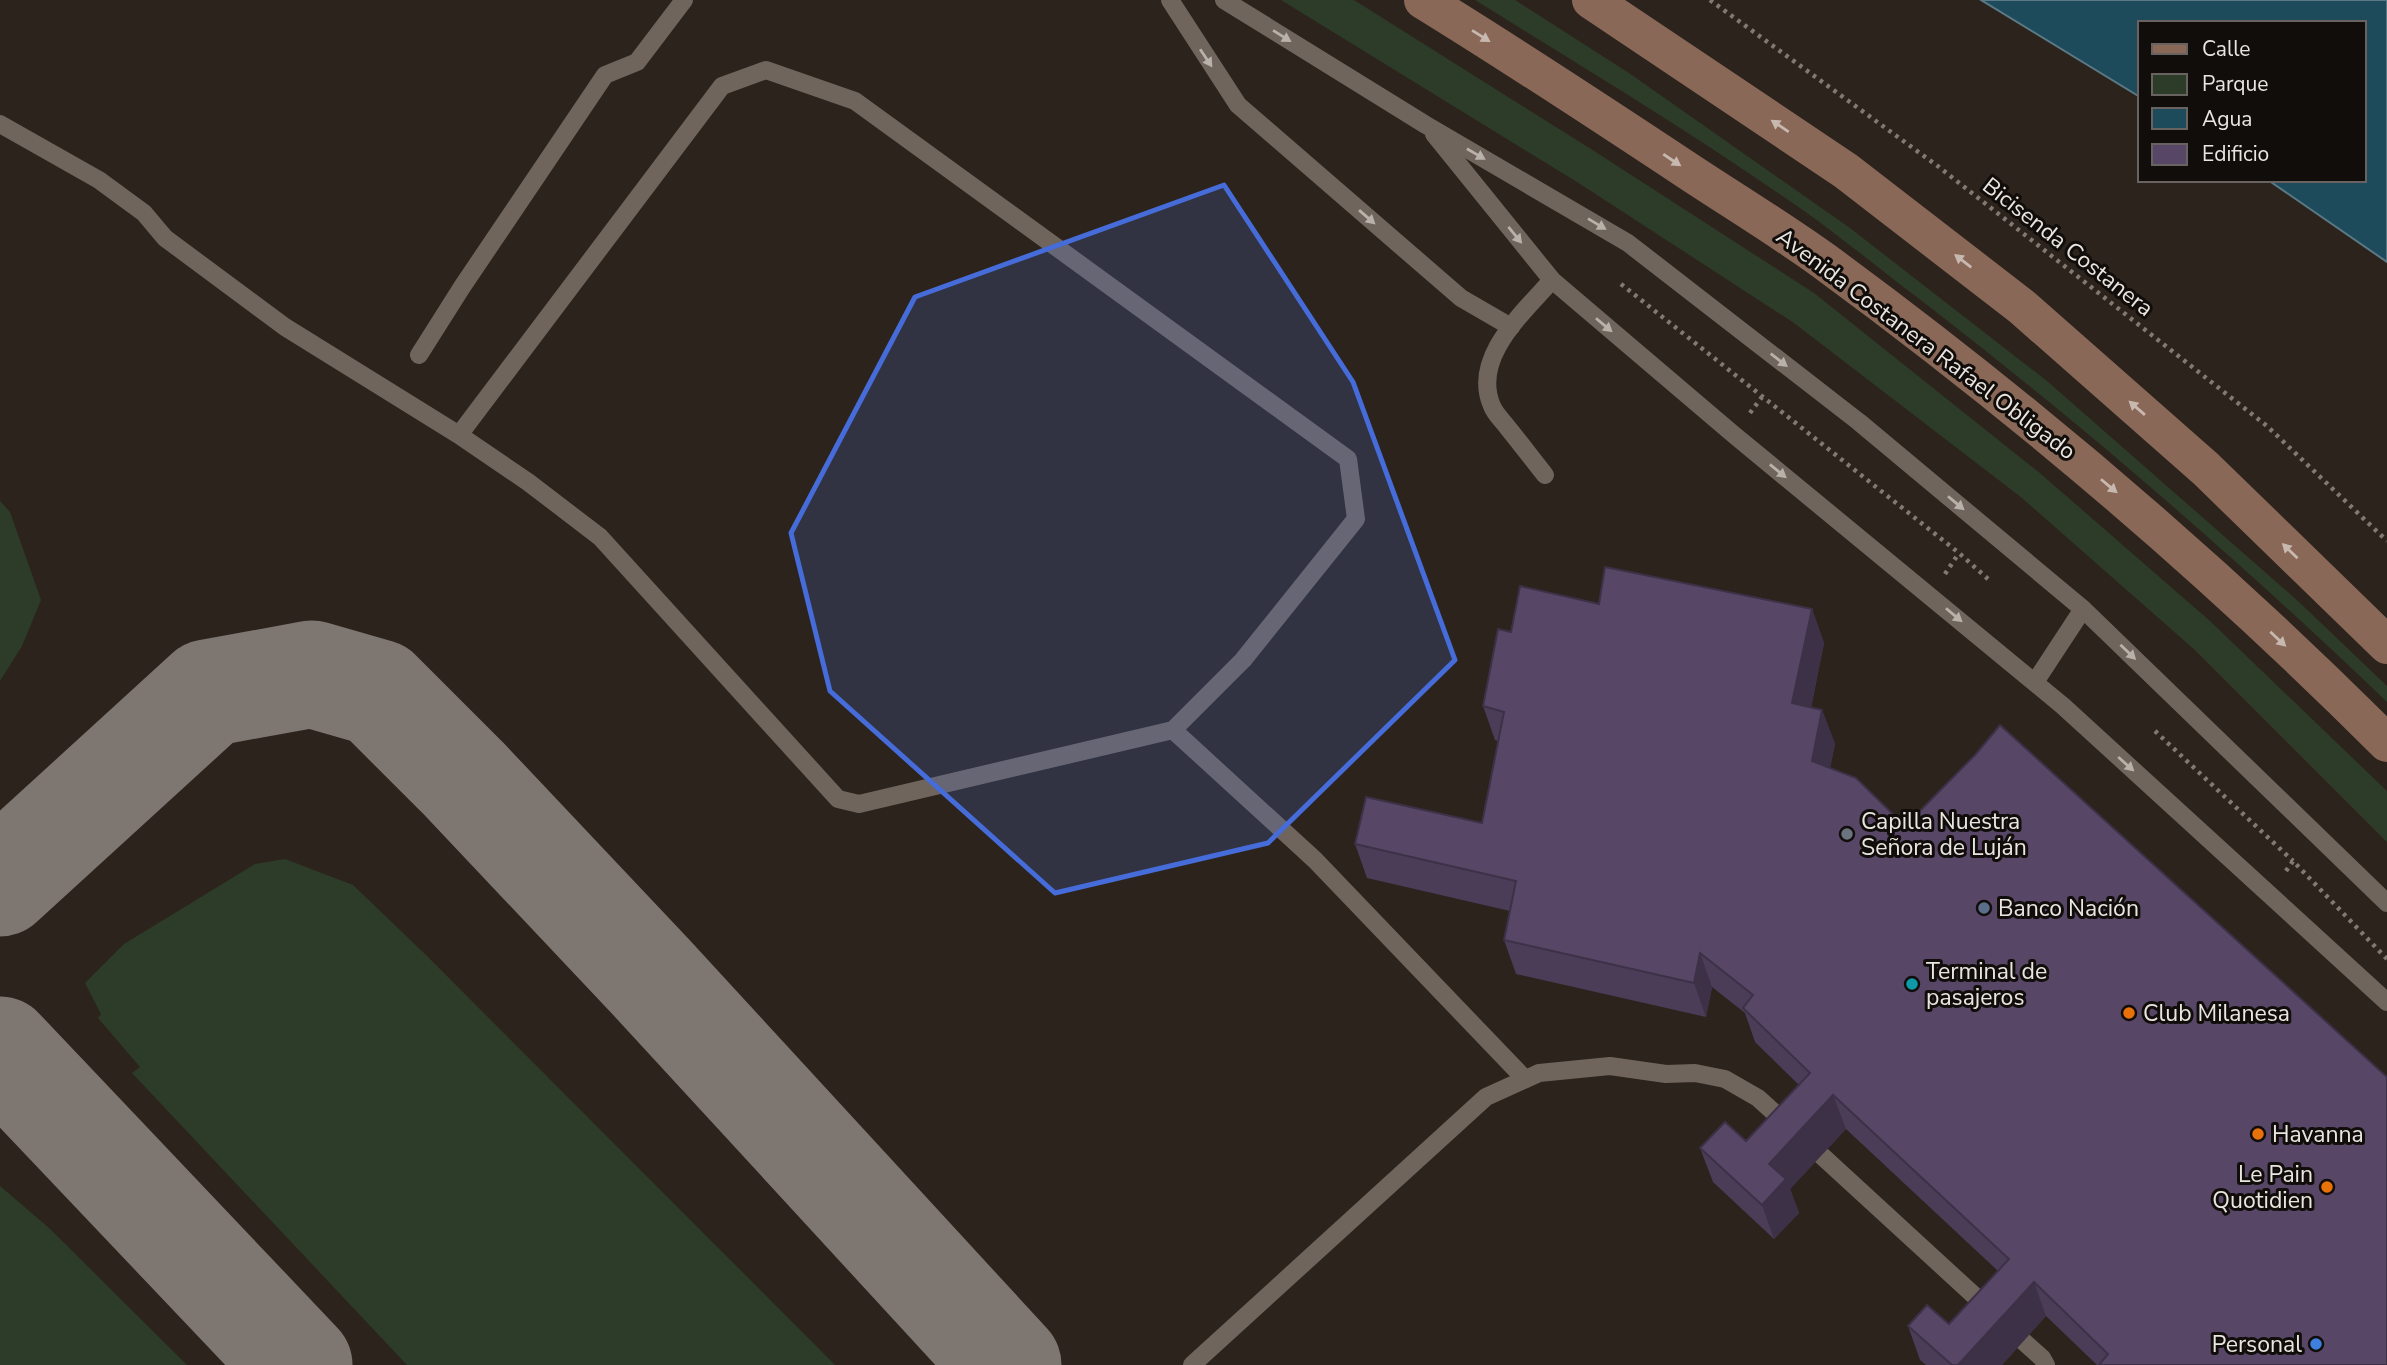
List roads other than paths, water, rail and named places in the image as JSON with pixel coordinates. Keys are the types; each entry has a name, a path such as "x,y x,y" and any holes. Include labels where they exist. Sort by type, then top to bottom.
{"main road":[{"name":"Avenida Costanera Rafael Obligado","path":"1423,0 1531,67 1822,260 2019,410 2163,532 2387,743"},
{"path":"1591,0 1846,171 2022,307 2206,469 2387,645"}],"lane":[{"path":"419,355 606,75 637,62 684,0"},
{"path":"1170,0 1238,105 1461,298 1511,327"},
{"path":"1224,0 1426,125 1628,243 1859,422 2083,610 2387,903"},
{"path":"0,124 99,180 144,213 165,238 285,327 459,435 528,482 600,537 838,799 859,804 1172,730 1243,660 1356,519 1348,459 855,102 766,70 722,86 459,435"},
{"path":"1426,125 1552,281 2035,682 2387,1002"},
{"path":"1545,475 1492,407 1487,386 1488,365 1511,327 1552,281"},
{"path":"2035,682 2083,610"},
{"path":"1172,730 1315,860 1525,1079"},
{"path":"1192,1365 1486,1097 1539,1073 1610,1066 1666,1074 1695,1073 1725,1080 1758,1098 1797,1133"},
{"path":"1821,1155 1998,1318"},
{"path":"2023,1341 2042,1357 2046,1365"}],"water":[{"path":"1981,0 2387,0 2387,262 2271,182 2366,182 2366,21 2138,21 2138,96"}],"place":[{"name":"Capilla Nuestra Señora de Luján","path":"1847,834"},
{"name":"Banco Nación","path":"1984,908"},
{"name":"Terminal de pasajeros","path":"1912,984"},
{"name":"Club Milanesa","path":"2129,1013"},
{"name":"Havanna","path":"2258,1134"},
{"name":"Le Pain Quotidien","path":"2327,1187"},
{"name":"Personal","path":"2316,1344"}]}
